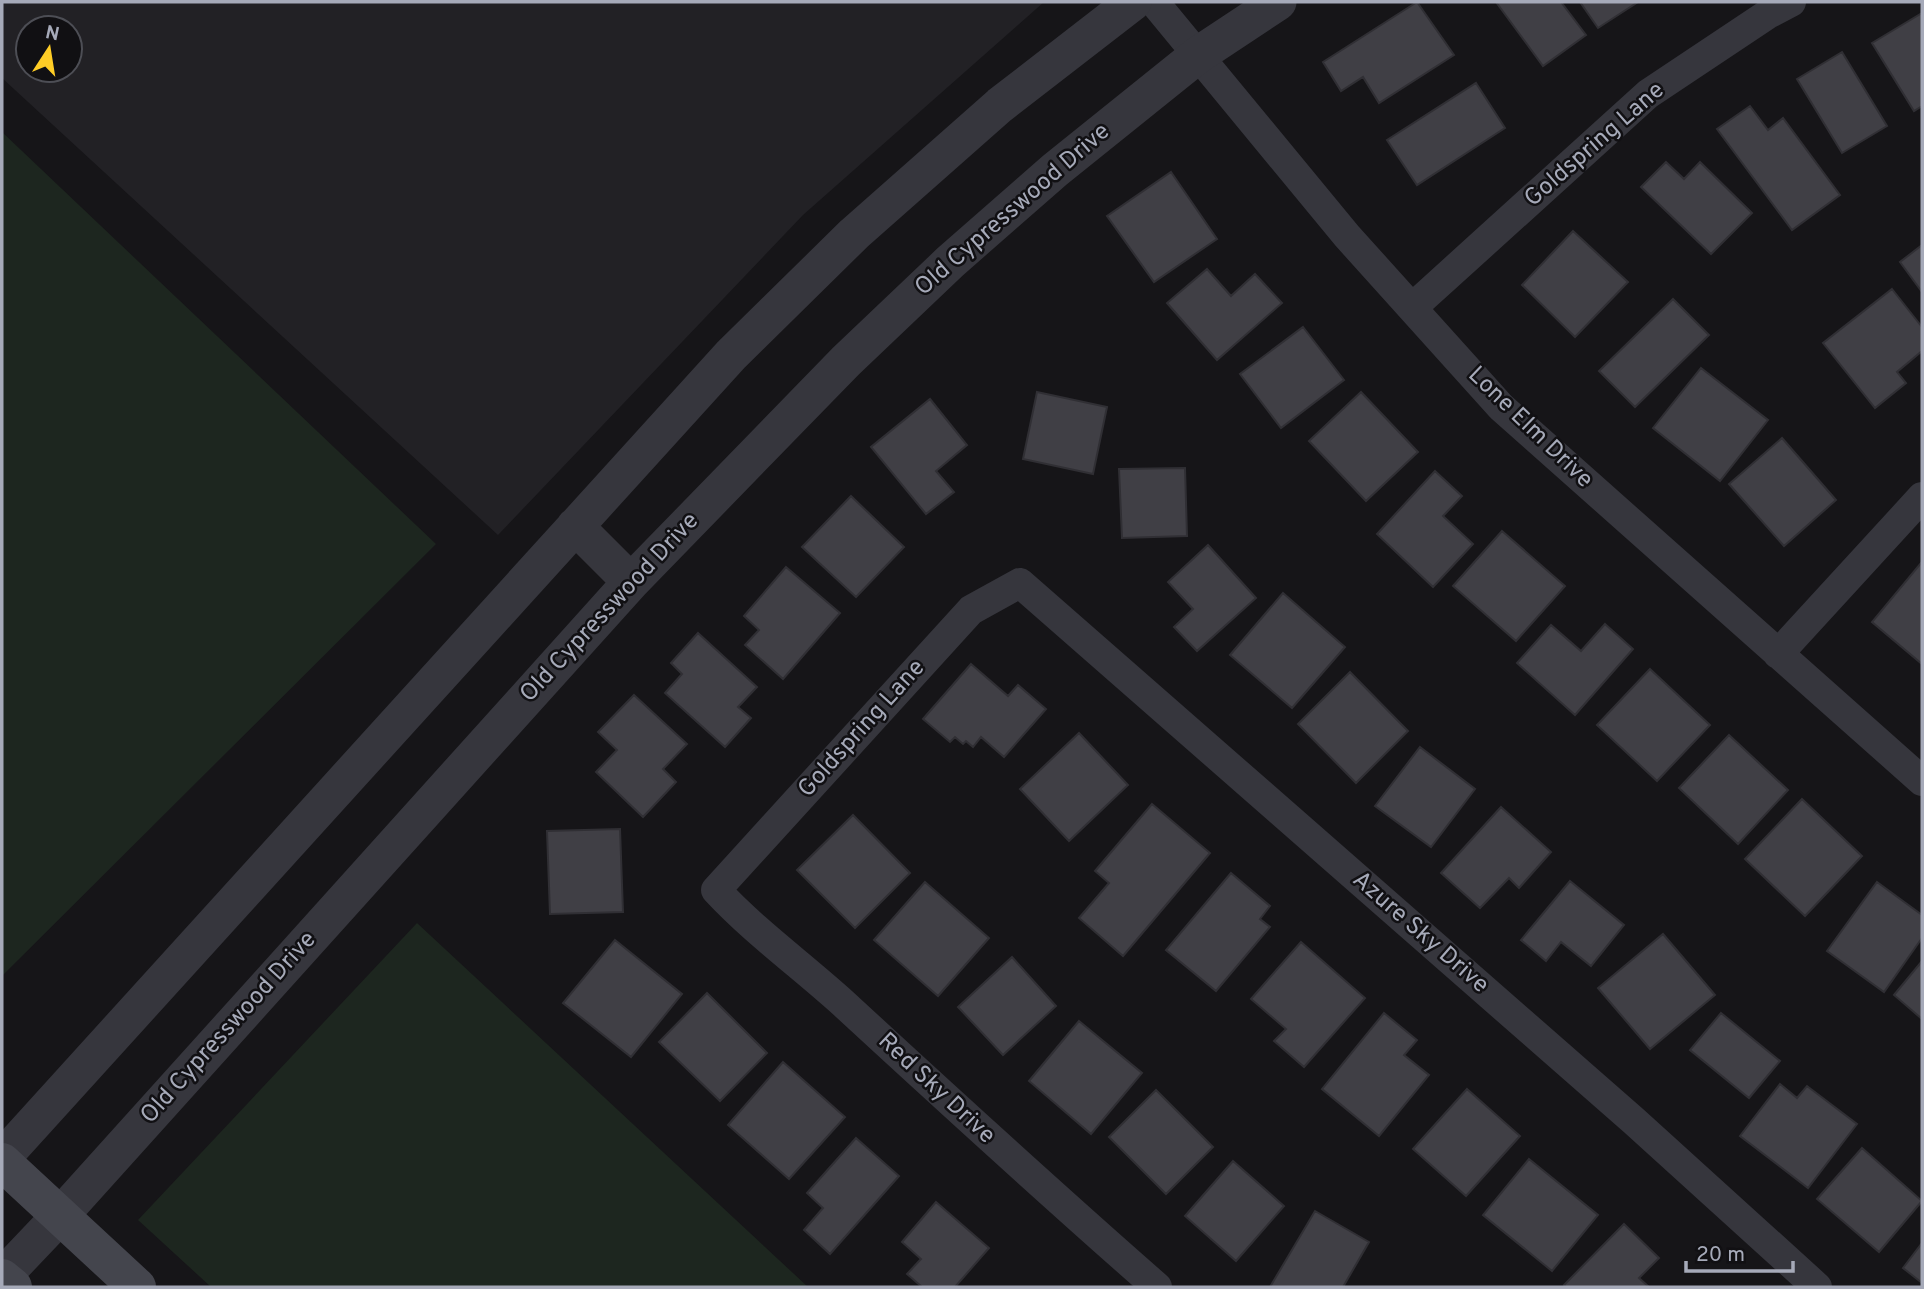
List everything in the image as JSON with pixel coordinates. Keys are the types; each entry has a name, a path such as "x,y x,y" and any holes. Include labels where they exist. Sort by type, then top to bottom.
{"main road":[{"path":"2,1160 59,1217 137,1287"},
{"path":"2,1277 13,1287"}],"street":[{"path":"2,1160 730,355 854,234 1000,105 1133,2"},
{"name":"Lone Elm Drive","path":"1154,2 1347,236 1501,407 1922,781"},
{"name":"Old Cypresswood Drive","path":"2,1277 631,582 846,360 950,262 1055,170 1198,55 1278,2"},
{"name":"Goldspring Lane","path":"1413,307 1648,94 1768,14 1791,2"},
{"path":"1778,654 1922,497"},
{"path":"575,526 631,582"},
{"name":"Goldspring Lane","path":"716,890 971,610 1020,583"},
{"name":"Azure Sky Drive","path":"1020,583 1634,1121 1817,1287"},
{"name":"Red Sky Drive","path":"716,890 743,919 841,1002 967,1119 1157,1287"}],"shaded area":[{"path":"2,2 1044,2 803,215 498,535 2,78"},
{"path":"2,132 436,544 2,976"},
{"path":"417,923 808,1287 211,1287 138,1220"}],"building":[{"path":"1417,2 1454,55 1379,103 1363,77 1341,91 1323,62"},
{"path":"1496,2 1561,2 1586,35 1543,66"},
{"path":"1580,2 1638,2 1598,28"},
{"path":"1922,13 1922,106 1914,111 1872,43"},
{"path":"1842,52 1887,126 1842,153 1797,79"},
{"path":"1476,83 1505,128 1417,185 1387,140"},
{"path":"1750,106 1768,130 1783,118 1840,195 1792,230 1717,129"},
{"path":"1666,162 1684,179 1700,162 1752,213 1711,254 1641,187"},
{"path":"1171,172 1217,239 1154,282 1107,216"},
{"path":"1573,231 1628,282 1575,337 1522,285"},
{"path":"1922,245 1922,292 1900,262"},
{"path":"1207,269 1231,296 1255,274 1282,303 1217,360 1167,303"},
{"path":"1892,289 1922,327 1922,351 1897,372 1906,383 1875,408 1823,343"},
{"path":"1673,299 1709,335 1635,407 1599,371"},
{"path":"1303,327 1344,380 1281,428 1240,374"},
{"path":"1701,368 1768,420 1720,481 1653,428"},
{"path":"1037,392 1107,407 1093,474 1023,459"},
{"path":"1361,392 1418,452 1366,501 1309,441"},
{"path":"930,399 967,445 936,471 954,492 926,514 871,447"},
{"path":"1782,438 1836,500 1784,546 1729,484"},
{"path":"1185,468 1187,536 1122,538 1119,469"},
{"path":"1435,471 1462,496 1443,516 1473,544 1433,587 1377,534"},
{"path":"851,496 904,547 856,597 802,547"},
{"path":"1502,531 1565,586 1516,641 1453,586"},
{"path":"1208,545 1256,598 1197,651 1174,627 1193,609 1168,582"},
{"path":"1922,564 1922,664 1872,622"},
{"path":"786,567 840,613 783,679 745,645 759,630 744,616"},
{"path":"1283,593 1345,647 1292,708 1230,655"},
{"path":"1605,624 1633,649 1575,715 1517,663 1551,625 1581,651"},
{"path":"698,633 757,687 738,707 751,718 725,747 665,693 682,674 671,663"},
{"path":"971,664 1008,696 1018,685 1046,709 1004,757 981,737 973,747 966,741 963,744 955,737 950,742 923,719"},
{"path":"1650,669 1710,725 1657,781 1597,725"},
{"path":"1350,672 1408,731 1356,783 1298,724"},
{"path":"634,695 687,744 663,769 676,782 643,817 596,772 617,750 598,732"},
{"path":"1079,733 1128,785 1069,841 1020,789"},
{"path":"1729,735 1788,790 1738,844 1679,788"},
{"path":"1420,747 1475,789 1431,847 1375,806"},
{"path":"1802,799 1862,856 1805,916 1745,859"},
{"path":"1152,804 1210,853 1123,956 1079,918 1109,883 1095,871"},
{"path":"1501,807 1551,852 1519,888 1509,878 1480,908 1441,873"},
{"path":"853,815 910,873 855,928 797,870"},
{"path":"620,829 623,912 550,914 547,831"},
{"path":"1231,873 1270,906 1260,919 1270,927 1216,991 1166,950"},
{"path":"1570,881 1624,925 1591,966 1561,942 1546,961 1521,940"},
{"path":"925,882 989,938 938,996 874,940"},
{"path":"1877,882 1922,915 1922,938 1884,992 1827,951"},
{"path":"1663,934 1715,995 1650,1049 1598,988"},
{"path":"615,940 682,994 631,1057 563,1003"},
{"path":"1301,942 1365,998 1304,1067 1274,1041 1286,1029 1251,999"},
{"path":"1012,957 1056,1006 1003,1055 958,1007"},
{"path":"1922,961 1922,1019 1894,995"},
{"path":"707,993 767,1053 720,1101 659,1042"},
{"path":"1384,1013 1417,1040 1404,1055 1429,1075 1379,1136 1322,1089"},
{"path":"1721,1013 1780,1061 1749,1098 1690,1050"},
{"path":"1079,1021 1142,1073 1091,1134 1029,1081"},
{"path":"783,1062 845,1117 789,1179 728,1125"},
{"path":"1780,1084 1797,1098 1807,1086 1857,1124 1808,1188 1740,1136"},
{"path":"1467,1089 1520,1136 1466,1196 1413,1149"},
{"path":"1156,1090 1213,1147 1166,1194 1109,1137"},
{"path":"856,1138 899,1176 830,1254 804,1230 823,1208 807,1193"},
{"path":"1862,1148 1922,1201 1879,1252 1817,1199"},
{"path":"1529,1159 1598,1215 1552,1271 1483,1215"},
{"path":"1233,1161 1284,1206 1236,1261 1185,1216"},
{"path":"936,1202 989,1248 955,1287 922,1287 907,1274 921,1259 902,1242"},
{"path":"1315,1211 1369,1242 1343,1287 1270,1287"},
{"path":"1624,1224 1659,1258 1639,1278 1649,1287 1566,1287 1564,1285"},
{"path":"1922,1243 1922,1283 1903,1268"}]}
